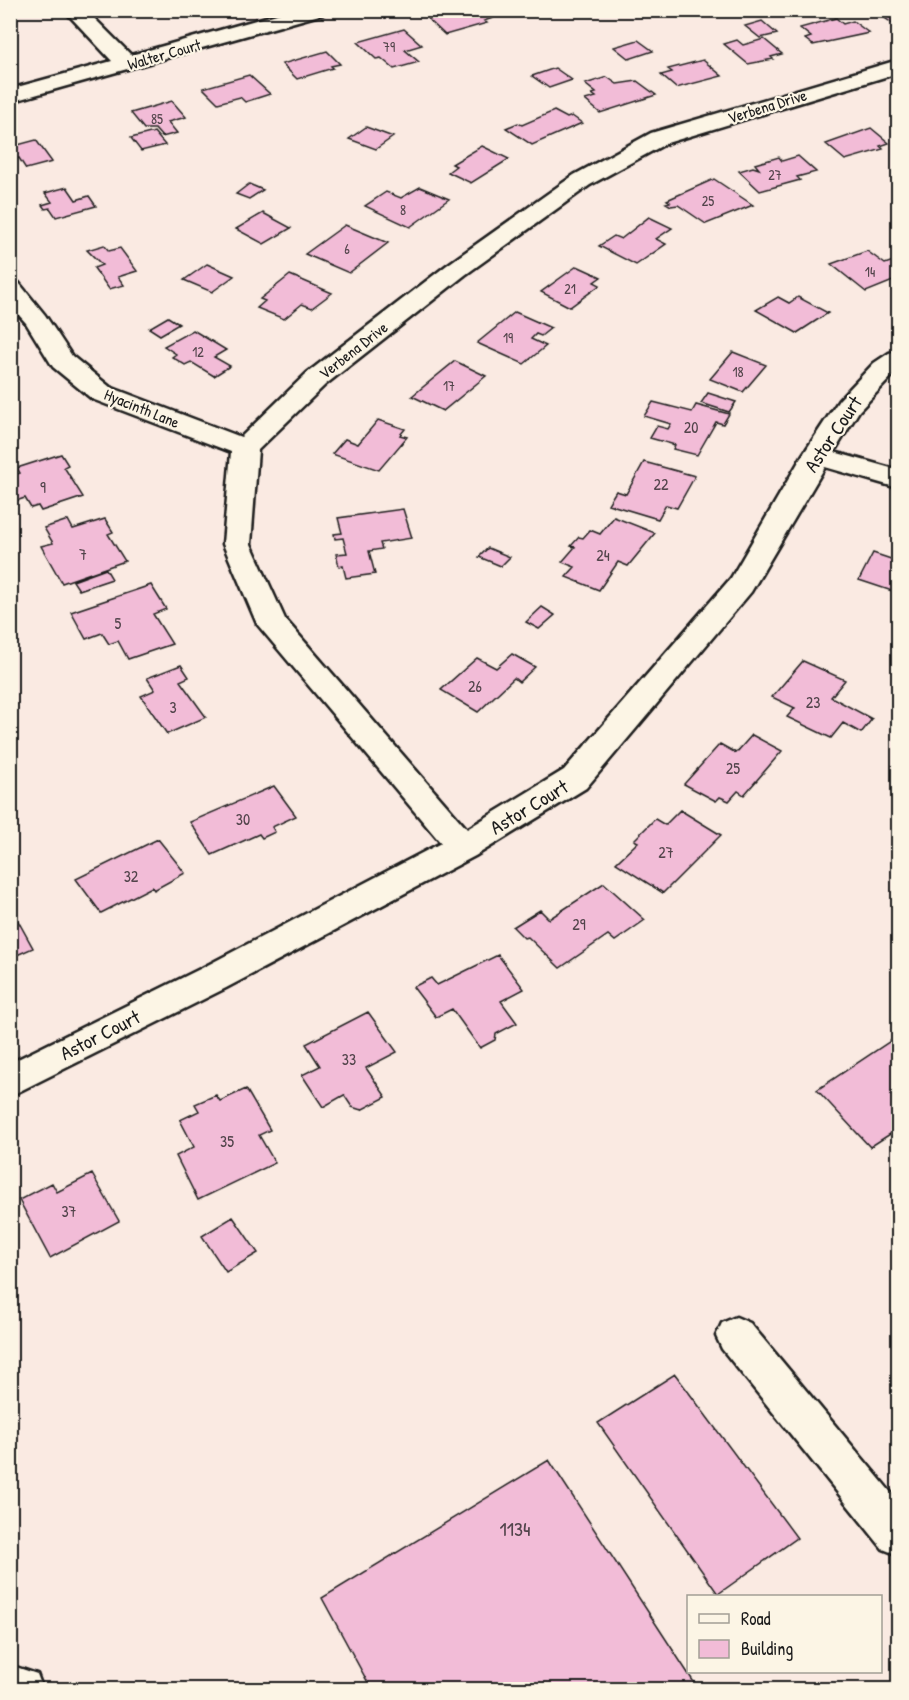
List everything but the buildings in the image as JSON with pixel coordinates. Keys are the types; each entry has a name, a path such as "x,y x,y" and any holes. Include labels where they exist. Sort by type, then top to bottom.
{"street":[{"path":"74,10 127,64"},
{"name":"Walter Court","path":"10,96 316,10"},
{"name":"Verbena Drive","path":"244,448 316,379 456,270 582,180 659,138 898,66"},
{"name":"Hyacinth Lane","path":"10,288 36,320 62,361 101,393 244,448"},
{"name":"Astor Court","path":"10,1081 214,978 463,847 575,779 741,585 816,456 848,406 883,369 898,359"},
{"path":"244,448 237,544 272,624 463,847"},
{"path":"816,456 898,479"},
{"path":"736,1336 898,1534"},
{"path":"10,1688 21,1689"}]}
